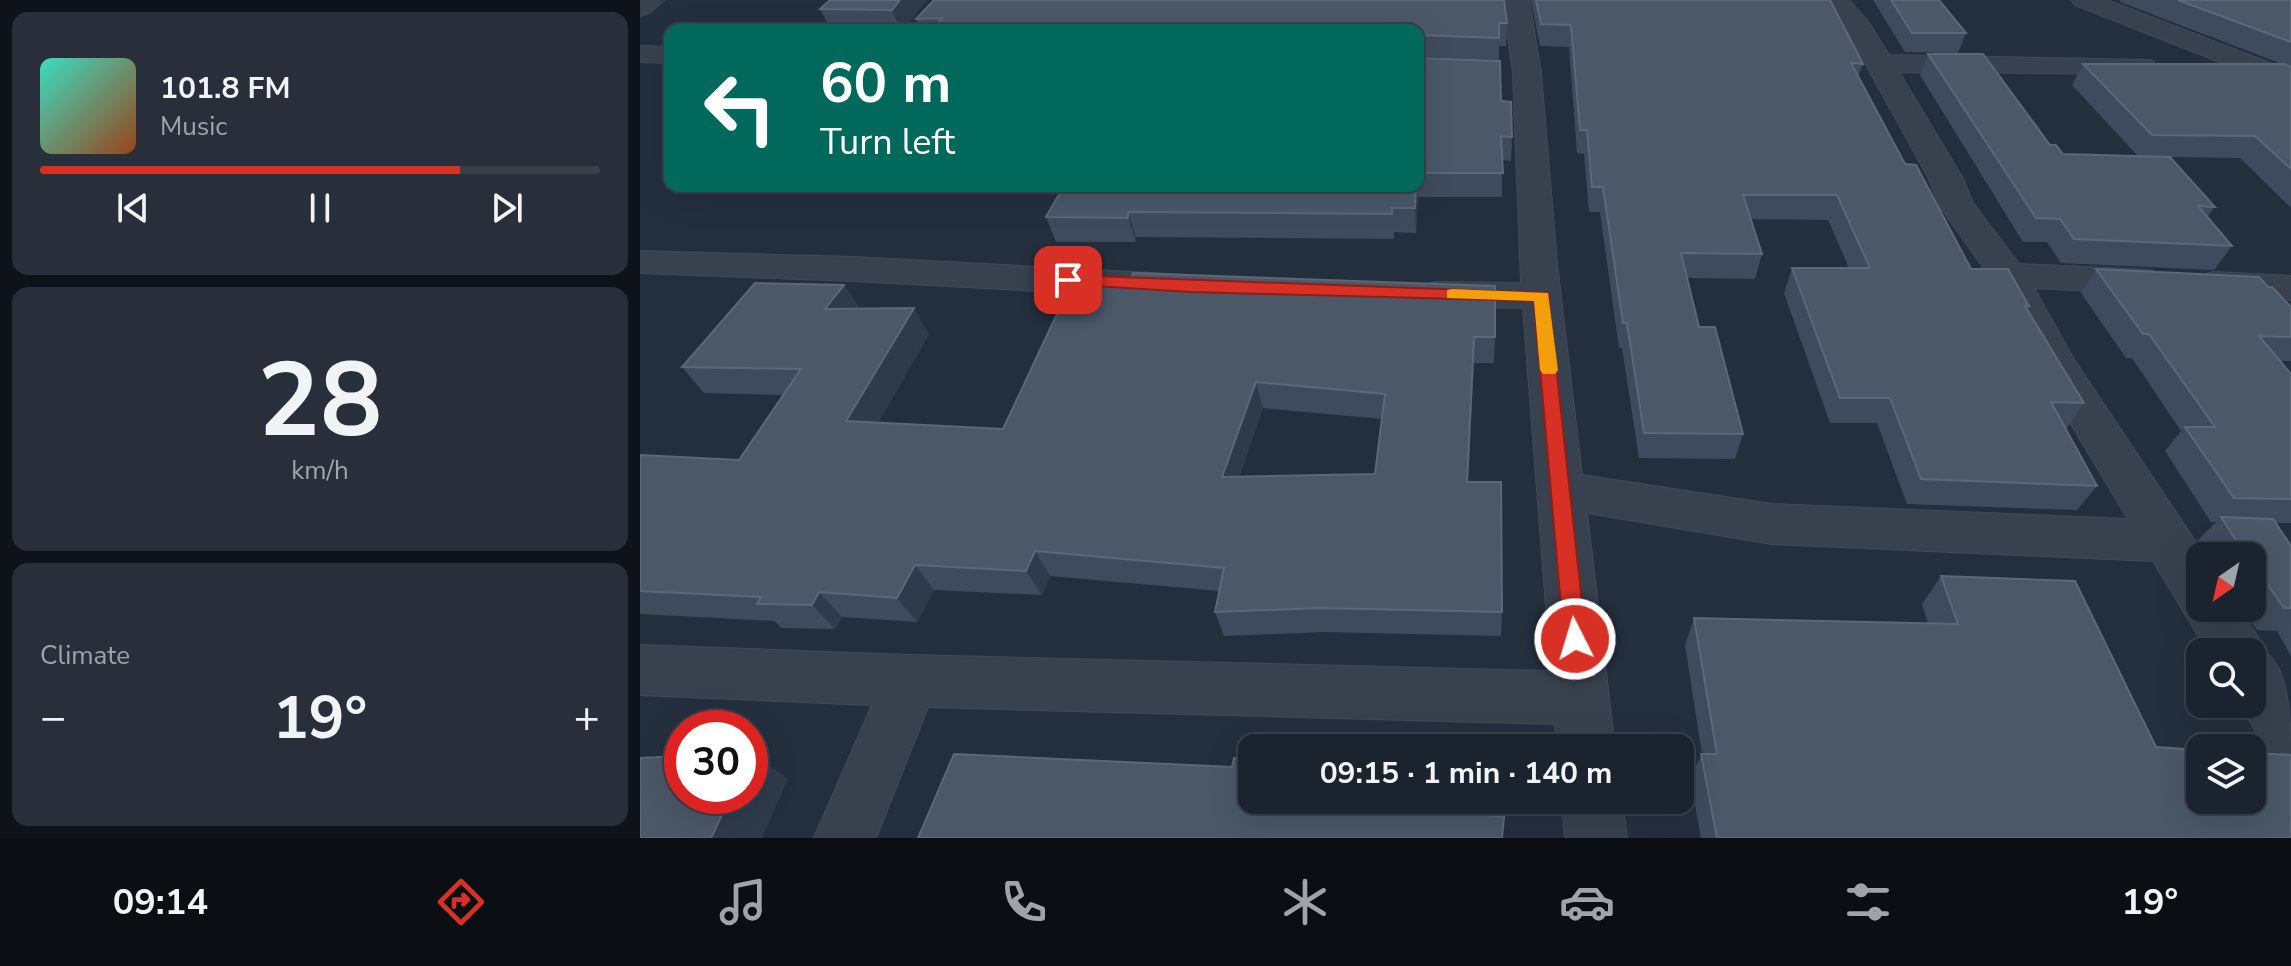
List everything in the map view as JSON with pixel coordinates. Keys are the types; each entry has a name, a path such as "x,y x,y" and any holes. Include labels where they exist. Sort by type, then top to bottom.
{"street":[{"path":"640,8 651,0"},
{"path":"640,670 910,681 1584,723 1542,296 1511,72 1516,0"},
{"path":"1835,0 1860,29 1881,63 1945,177 1956,205 2008,275 2056,364 2186,570"},
{"path":"2084,0 2291,81"},
{"path":"640,54 664,55"},
{"path":"1881,63 2256,67"},
{"path":"640,262 853,269 1223,288"},
{"path":"2008,275 2291,288"},
{"path":"1398,293 1542,296"},
{"path":"1561,490 1772,524 2168,541"},
{"path":"845,838 910,681"},
{"path":"2266,696 2291,736"},
{"path":"1593,814 1596,838"}],"building":[{"path":"830,0 900,0 892,10 820,9"},
{"path":"934,0 1504,0 1507,23 1499,23 1499,38 1424,35 1424,24 937,24 942,18 916,19"},
{"path":"1536,0 1830,0 1863,64 1851,63 1905,164 1916,165 1971,269 2008,269 2029,306 2025,306 2084,403 2051,402 2097,486 1921,479 1890,398 1840,398 1792,268 1870,268 1837,195 1743,195 1762,254 1681,253 1699,327 1715,327 1743,434 1644,433 1627,323 1623,323 1603,187 1592,187 1587,130 1580,130 1571,25 1541,24"},
{"path":"1891,0 1939,0 1966,33 1912,33"},
{"path":"2178,0 2291,0 2291,42"},
{"path":"1928,54 1983,54 2050,145 2056,145 2063,154 2170,157 2215,207 2198,206 2232,246 2074,239 2060,219 2036,218"},
{"path":"1424,58 1500,61 1501,101 1511,102 1512,137 1501,136 1503,173 1424,173"},
{"path":"2083,64 2284,64 2291,67 2291,169 2255,136 2152,135"},
{"path":"1061,192 1416,192 1415,208 1392,208 1392,214 1128,212 1128,218 1046,217"},
{"path":"2096,269 2259,277 2291,307 2291,337 2259,336 2291,374 2291,499 2234,498 2185,427 2215,427 2149,334 2143,334"},
{"path":"1133,273 1495,286 1495,337 1474,337 1467,482 1501,482 1502,612 1319,608 1215,612 1224,568 1035,551 1026,571 915,565 897,598 819,592 812,605 757,604 761,597 640,591 640,455 739,460 801,369 682,367 755,283 844,285 825,309 914,308 846,421 1003,429 1070,286 1128,287","holes":["1256,382 1385,394 1375,474 1222,477"]},
{"path":"2221,517 2273,519 2291,546 2291,608 2284,608 2266,584 2266,542 2237,542"},
{"path":"1941,576 2075,581 2156,747 2186,749 2186,814 2266,814 2266,754 2291,755 2291,838 1717,838 1701,754 1717,754 1694,618 1958,624"},
{"path":"954,754 1232,767 1234,758 1238,758 1238,814 1479,814 1504,817 1502,838 918,838"},
{"path":"664,757 664,814 722,814 711,838 640,838 640,758"}],"slow traffic":[{"path":"1452,294 1542,296 1549,370"}],"route":[{"path":"1068,280 1191,287 1542,296 1575,639"}]}
